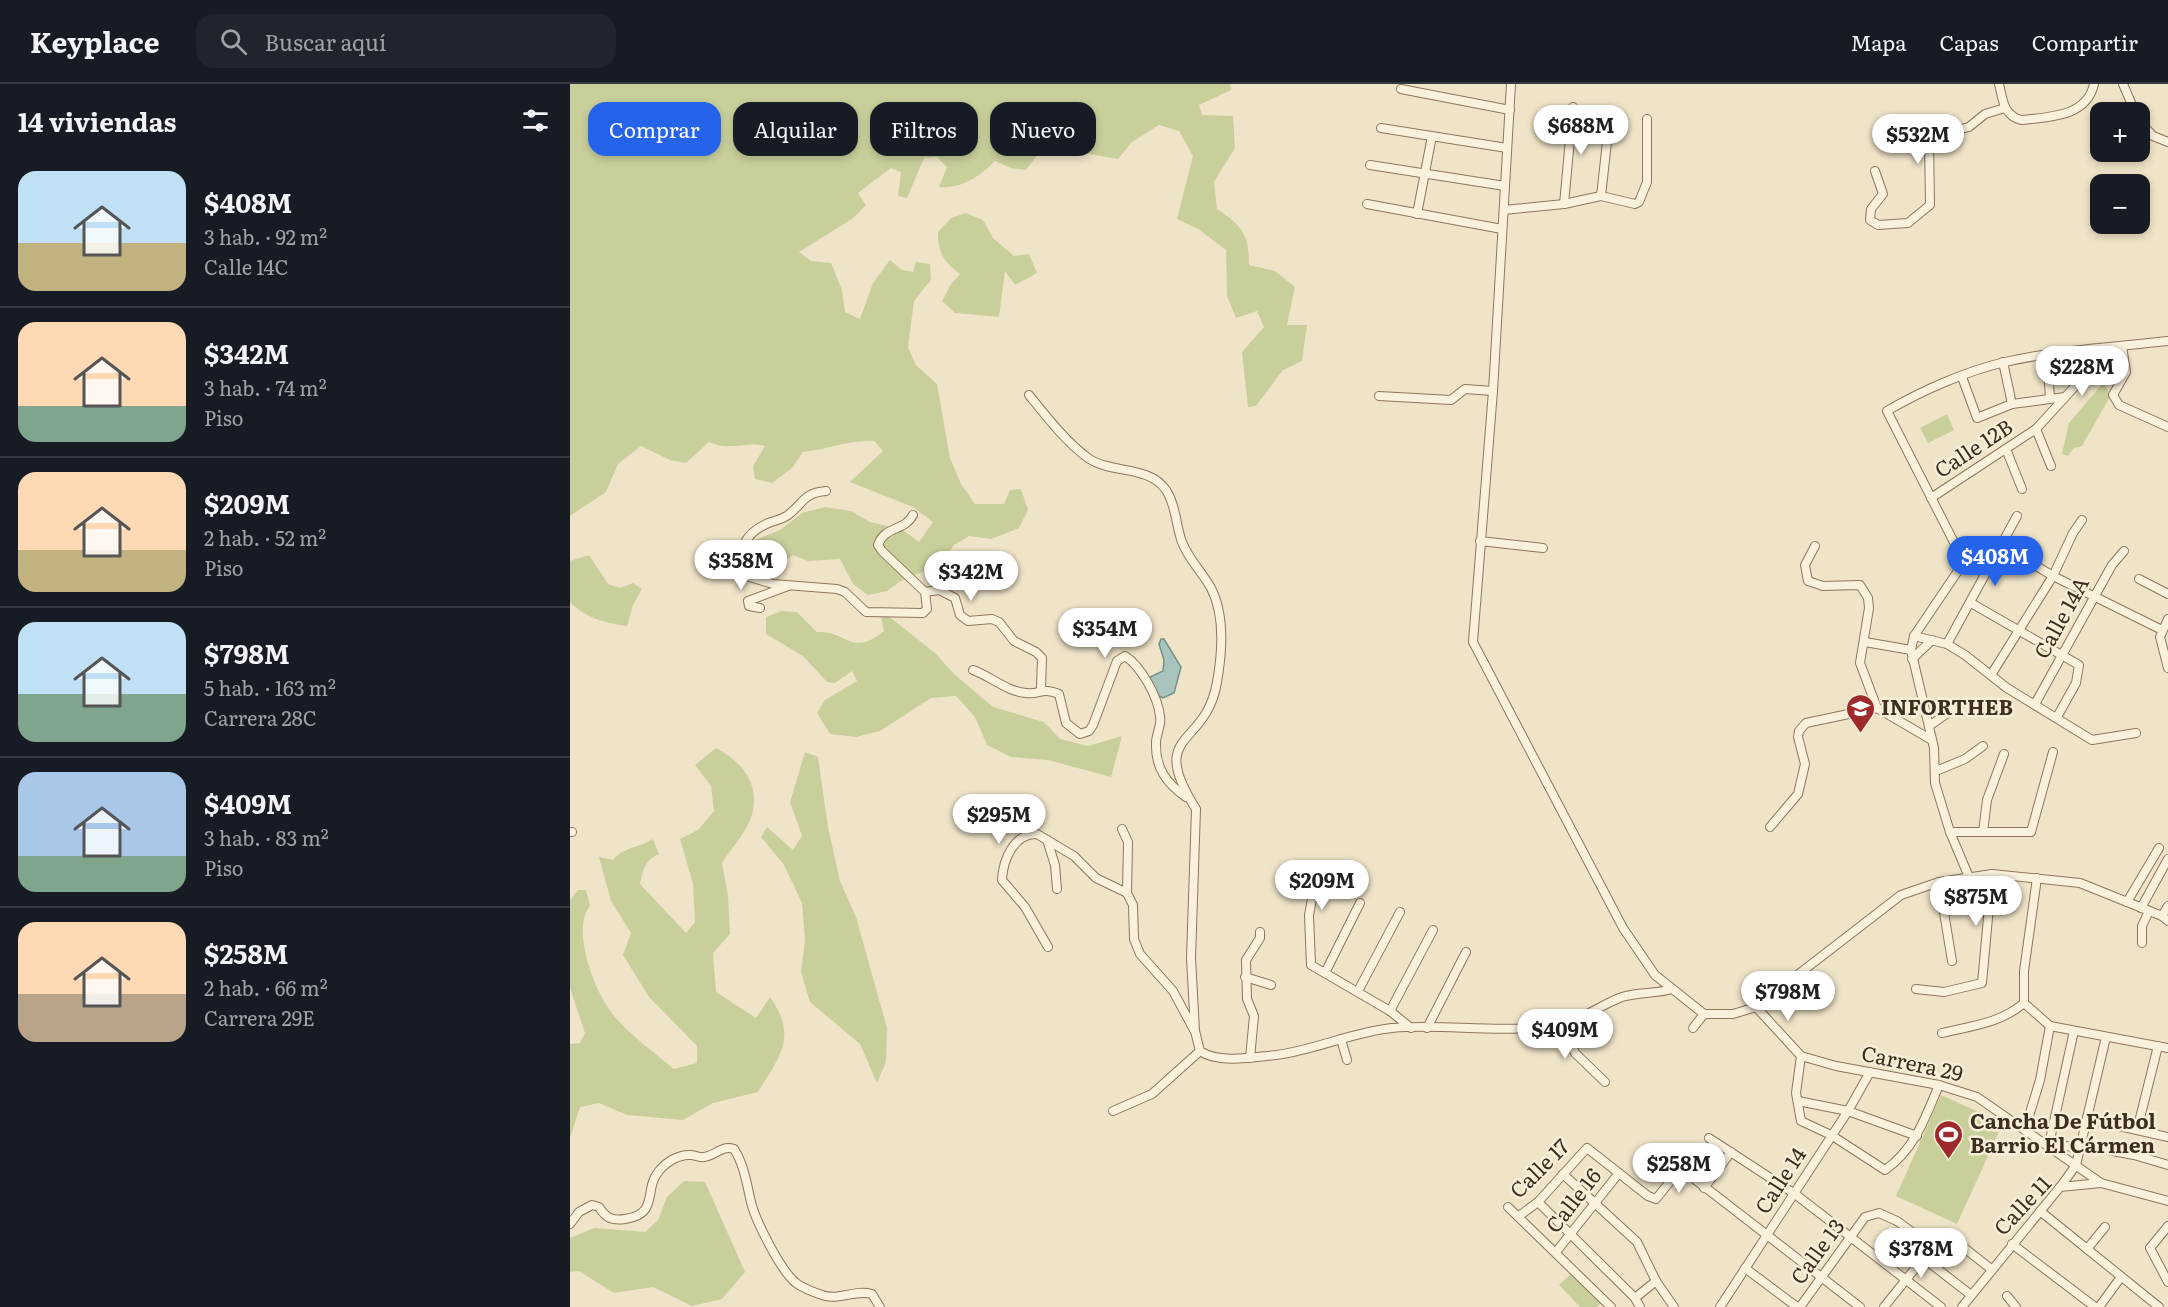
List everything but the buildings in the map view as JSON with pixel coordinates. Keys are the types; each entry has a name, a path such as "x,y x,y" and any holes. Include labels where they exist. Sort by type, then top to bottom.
{"street":[{"path":"1511,84 1493,391 1473,642 1623,928 1655,975 1704,1014 1733,1014 1756,1007 1900,895 1939,882 1969,877 1992,874 2080,884 2165,918 2168,906"},
{"path":"1999,84 2005,108 2014,118 2021,120 2067,113 2080,108 2094,84"},
{"path":"2124,84 2131,102"},
{"path":"1401,89 1510,110"},
{"path":"1564,204 1573,107"},
{"path":"1875,171 1883,194 1871,209 1870,220 1878,225 1908,223 1930,205 1929,140 1938,135 1969,127 1985,114 2005,108"},
{"path":"1601,196 1610,115"},
{"path":"1504,210 1564,204 1601,196 1635,204 1642,198 1647,182 1647,119"},
{"path":"1381,128 1507,148"},
{"path":"2150,133 2168,142"},
{"path":"1418,214 1432,136"},
{"path":"1370,165 1505,186"},
{"path":"1367,204 1502,229"},
{"path":"1969,877 1950,832 1935,783 1936,771 1929,726 1911,655 1914,636 1964,562 1887,411 1923,390 2003,362 2047,354 2168,341"},
{"path":"2122,346 2126,368 2113,395 2114,400 2119,405 2168,427"},
{"name":"Calle 12B","path":"1931,498 2036,429 2110,348"},
{"path":"2047,354 2050,398"},
{"path":"2003,362 2012,404"},
{"path":"1962,377 1977,418 2012,404 2065,397"},
{"path":"1379,396 1451,400 1465,389 1493,391"},
{"path":"1029,395 1046,416 1089,458 1103,465 1140,473 1156,480 1166,490 1188,556 1215,598 1221,624 1218,681 1213,701 1205,718 1180,742 1176,753 1177,771 1196,809 1190,929 1195,1031 1200,1051 1208,1057 1250,1058 1296,1052 1365,1032 1411,1028 1484,1031 1578,1020 1593,1009 1625,996 1672,989"},
{"path":"2036,429 2051,466"},
{"path":"2006,449 2022,489"},
{"path":"826,491 806,496 788,516 750,533 742,548 740,566 746,576 753,580 837,589 845,592 866,612 885,610 923,613 927,609 924,592 891,562 878,545 884,535 907,523 914,515"},
{"path":"1947,644 2018,516"},
{"path":"1991,675 2054,576 2073,533 2082,520"},
{"path":"1480,541 1544,548"},
{"path":"1815,546 1805,565 1808,581 1823,586 1860,585 1868,598 1865,642 1860,663 1877,708 1930,739"},
{"path":"2003,546 2054,576 2162,630"},
{"name":"Calle 14A","path":"2035,704 2112,566 2124,551"},
{"path":"2139,579 2168,594"},
{"path":"760,608 749,606 748,601 789,585"},
{"path":"924,592 939,590 947,593 955,598 960,615 968,621 983,622 992,619 999,622 1014,641 1036,652 1042,658 1041,689"},
{"path":"1971,603 2079,665 2076,683 2057,717"},
{"path":"2168,619 2162,630 2168,668"},
{"path":"1914,636 1947,644 2079,734 2092,740 2136,733"},
{"path":"1911,655 1932,640"},
{"path":"1865,642 1911,655"},
{"path":"973,670 1027,694 1041,689 1059,694 1066,723 1080,734 1089,731 1093,725 1117,661 1125,656 1133,661 1157,704 1161,716 1156,742 1161,773 1165,781 1190,800"},
{"path":"1929,726 1960,704"},
{"path":"1770,827 1798,794 1805,764 1798,737 1801,726 1822,718 1877,708"},
{"path":"1936,771 1965,759 1983,746"},
{"path":"1950,832 2031,832 2054,752"},
{"path":"1983,832 1987,800 2004,754"},
{"path":"1122,829 1128,842 1127,893 1133,905 1134,939 1140,954 1173,991 1195,1031"},
{"path":"1048,947 1025,907 1002,880 1004,862 1014,845 1023,836 1037,834 1074,855 1096,878 1127,893"},
{"path":"1047,840 1055,865 1057,890"},
{"path":"2127,902 2159,848"},
{"path":"2142,943 2145,910 2168,860"},
{"path":"1302,870 1314,888 1309,915 1311,965 1390,1011 1411,1028"},
{"path":"1916,989 1944,992 1982,982 1992,874"},
{"path":"2037,878 2024,971 2024,1003 2050,1026 2168,1048"},
{"path":"1939,882 1952,960"},
{"path":"1324,973 1360,903"},
{"path":"1358,991 1400,912"},
{"path":"1390,1011 1433,930"},
{"path":"1250,1058 1254,1016 1247,999 1246,960 1260,938 1260,932"},
{"path":"1427,1028 1466,952"},
{"path":"1245,977 1271,985"},
{"path":"1942,1033 1999,1020 2010,1015 2024,1003"},
{"path":"1756,1007 1801,1056 1796,1077 1801,1121 1831,1136 1885,1170 1900,1160 1917,1136 1939,1085"},
{"path":"1693,1028 1704,1014"},
{"path":"1578,1020 1572,1046 1575,1053 1605,1082"},
{"path":"2025,1129 2040,1080 2050,1026"},
{"path":"2074,1031 2049,1144 2134,1155 2168,1165"},
{"path":"2060,1186 2076,1165 2106,1037"},
{"path":"1341,1039 1347,1060"},
{"path":"2137,1130 2158,1046"},
{"path":"1113,1111 1152,1094 1200,1051"},
{"name":"Carrera 29","path":"1801,1056 1836,1066 1939,1085 1977,1097 2049,1144 2101,1183 2168,1201"},
{"name":"Calle 14","path":"1720,1307 1848,1111 1870,1072"},
{"path":"1798,1101 1848,1111 1917,1136"},
{"path":"2088,1119 2168,1137"},
{"path":"1708,1138 1795,1194 1851,1235 1941,1307"},
{"path":"570,1224 579,1212 592,1205 599,1207 605,1216 612,1220 639,1215 645,1211 659,1170 675,1158 691,1155 704,1157 727,1147 734,1149 741,1160 753,1209 788,1274 797,1284 837,1298 865,1292 872,1294 880,1307"},
{"name":"Calle 17","path":"1519,1216 1538,1202 1587,1148 1619,1173"},
{"path":"1704,1188 1731,1152"},
{"path":"1666,1157 1860,1307"},
{"path":"1619,1173 1656,1199 1680,1169"},
{"name":"Calle 16","path":"1556,1252 1619,1173"},
{"path":"1563,1174 1637,1242 1656,1281 1674,1307"},
{"name":"Calle 11","path":"1962,1307 1990,1269 2060,1186 2101,1183"},
{"path":"1538,1202 1635,1298 1640,1307"},
{"path":"1508,1207 1611,1307"},
{"path":"2040,1211 2159,1307"},
{"name":"Calle 13","path":"1799,1307 1865,1217 1879,1213 1897,1221 1931,1246"},
{"path":"2168,1226 2150,1248 2168,1282"},
{"path":"2087,1249 2105,1227"},
{"path":"1889,1305 1905,1279 1942,1234 1949,1236 1990,1269"},
{"path":"2012,1244 2097,1307 2121,1277"},
{"path":"1922,1257 1971,1295"},
{"path":"1745,1268 1799,1307"},
{"path":"1635,1298 1656,1281"},
{"path":"2007,1296 2016,1307"}],"green space":[{"path":"570,84 1230,84 1231,90 1199,105 1202,115 1233,116 1235,148 1214,182 1217,209 1239,226 1243,232 1248,246 1249,265 1275,271 1295,287 1287,325 1307,325 1302,361 1283,370 1256,406 1248,407 1242,352 1264,327 1257,311 1236,318 1227,296 1226,250 1198,229 1177,219 1193,156 1179,131 1159,125 1132,142 1118,159 1096,155 1096,102 990,102 990,156 1036,156 1026,170 1011,168 995,161 970,181 955,186 939,187 947,167 937,157 924,158 907,198 898,196 901,172 891,168 858,193 866,205 852,219 799,252 811,261 831,263 842,290 845,312 860,319 873,283 890,260 902,270 913,272 916,262 930,264 931,280 914,301 908,347 916,365 937,384 950,458 961,484 975,504 1004,504 1010,490 1021,489 1028,510 1019,528 991,539 969,536 954,545 939,565 899,582 887,591 868,595 853,584 840,559 808,561 793,555 774,570 756,578 743,565 753,541 780,530 802,513 825,507 851,511 870,522 903,530 919,542 933,522 913,507 850,482 883,451 874,441 855,442 803,452 792,468 772,483 755,479 753,466 765,446 724,446 709,442 686,463 670,460 641,446 618,464 606,492 570,516"},
{"path":"966,213 983,220 993,238 1014,256 1029,254 1037,273 1015,285 1005,271 999,317 955,313 942,301 951,284 960,274 943,256 938,232 951,218"},
{"path":"2103,383 2111,395 2082,446 2074,448 2068,456 2062,454 2069,423"},
{"path":"1947,414 1954,430 1928,443 1920,428"},
{"path":"589,555 608,584 620,588 633,583 642,589 633,605 627,626 596,619 582,612 570,602 570,561"},
{"path":"782,611 797,612 817,632 827,632 856,643 873,639 884,631 881,617 887,615 935,653 954,674 993,707 1044,722 1060,739 1088,746 1122,736 1111,777 1048,760 1011,757 987,745 975,717 956,696 931,698 880,731 856,737 830,734 817,713 825,700 857,681 852,671 835,683 827,682 803,656 766,634 766,617"},
{"path":"716,748 735,761 742,769 752,787 754,798 750,820 722,863 728,896 730,934 713,953 716,992 756,1018 770,997 783,1024 783,1046 779,1057 758,1092 713,1103 683,1120 627,1115 599,1103 580,1107 570,1138 570,1044 580,1043 585,1033 570,988 570,900 578,890 586,890 590,906 585,917 583,931 588,963 593,979 608,1007 628,1031 674,1069 697,1063 697,1046 649,997 623,955 631,933 611,901 599,857 613,860 622,852 653,839 659,854 648,862 640,884 686,933 695,922 693,884 680,839 698,830 714,811 711,786 695,765"},
{"path":"805,752 818,757 828,827 840,881 856,917 887,1028 886,1062 877,1083 860,1044 810,1002 801,972 805,940 802,903 784,865 761,837 767,827 793,850 802,836 790,802"},
{"name":"Cancha De Fútbol Barrio El Cármen","path":"1941,1095 2003,1123 1957,1224 1896,1196"},
{"path":"684,1181 705,1182 745,1272 722,1299 692,1306 653,1287 614,1293 579,1271 570,1272 570,1238 594,1228 645,1232 658,1220 667,1197"},
{"path":"1573,1272 1602,1302 1597,1307 1580,1307 1559,1285"}],"water":[{"path":"1161,639 1164,639 1181,667 1174,693 1163,698 1146,679 1163,671 1164,660 1159,644"}],"place":[{"name":"INFORTHEB","path":"1860,734"},
{"name":"Cancha De Fútbol Barrio El Cármen","path":"1949,1160"}]}
